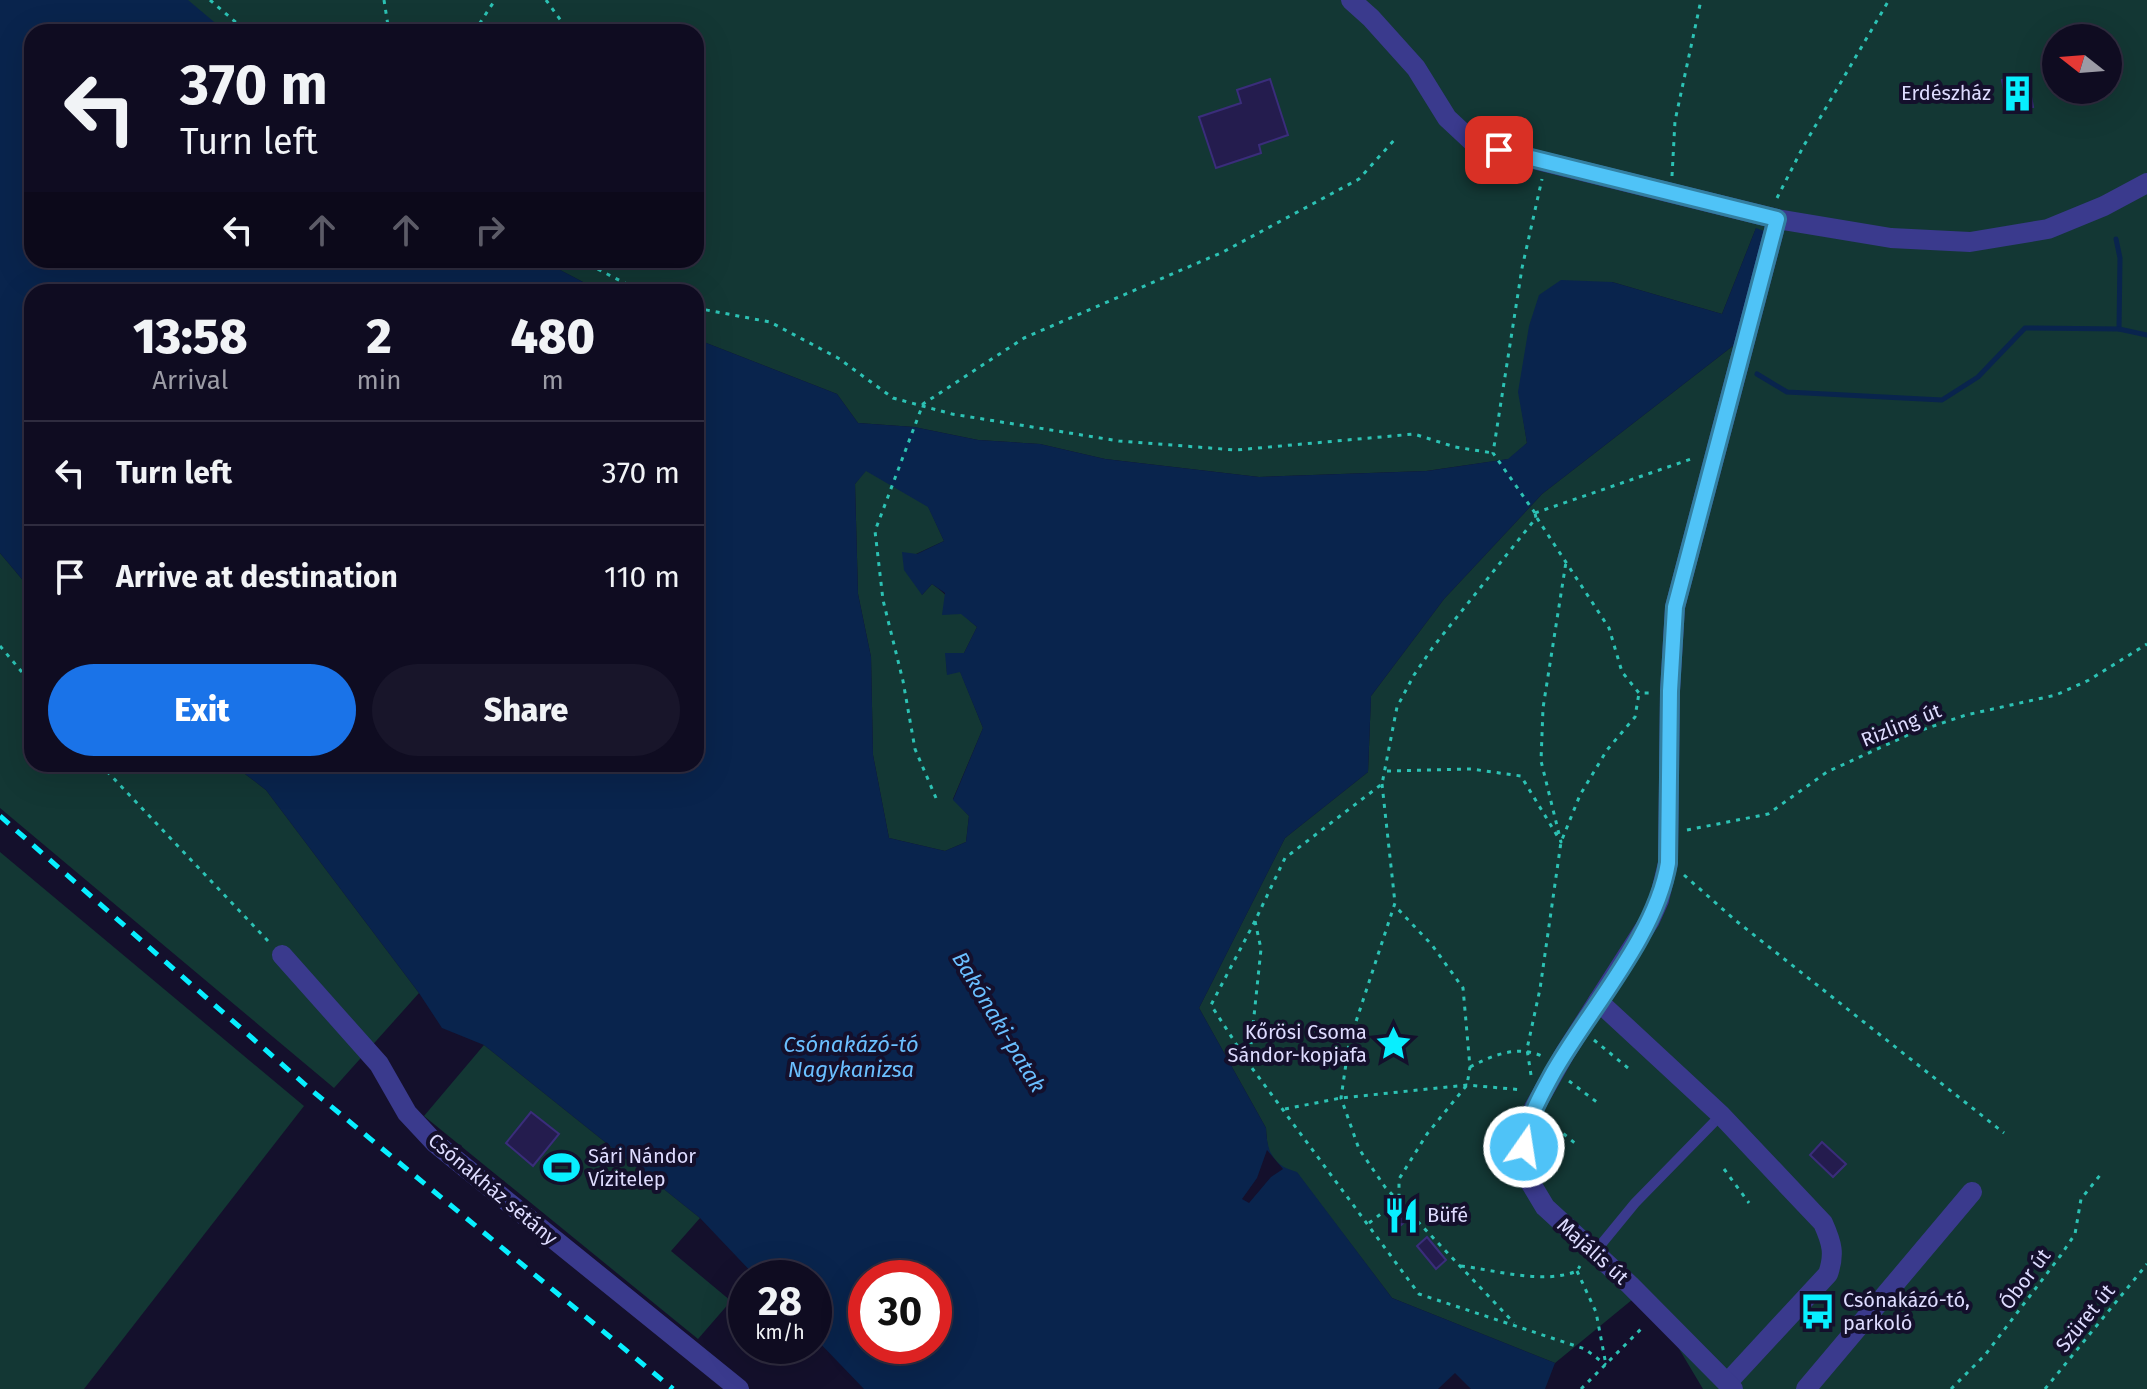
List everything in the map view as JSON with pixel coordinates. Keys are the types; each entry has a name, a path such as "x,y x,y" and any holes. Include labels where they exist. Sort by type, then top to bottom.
{"street":[{"path":"1351,0 1416,68 1447,118 1476,145 1777,219 1891,238 1970,242 2048,229 2104,206 2147,183"},
{"name":"Majális út","path":"1731,1386 1545,1207 1530,1182 1524,1147 1536,1097 1650,920 1659,900 1668,863 1670,691 1675,607 1777,219"},
{"name":"Csónakház sétány","path":"282,955 379,1064 407,1113 435,1143 739,1389"},
{"path":"1598,1001 1721,1115 1823,1223 1834,1257 1828,1274 1731,1386"},
{"path":"1806,1389 1972,1192"}],"lane":[{"path":"1594,1253 1635,1203 1721,1115"}],"path":[{"path":"210,0 238,24"},
{"path":"384,0 388,24"},
{"path":"479,24 495,0"},
{"path":"546,0 563,24"},
{"path":"1672,192 1675,121 1701,0"},
{"path":"1777,219 1775,202 1803,147 1889,0"},
{"path":"936,798 915,749 903,681 883,600 875,531 923,404 1024,338 1223,252 1359,179 1396,138"},
{"path":"1546,161 1522,268 1493,453 1609,628 1622,672 1639,693 1635,717 1607,750 1580,795 1561,842 1540,989 1527,1049 1536,1097 1576,1144"},
{"path":"596,268 626,284"},
{"path":"704,310 770,322 838,358 893,398 952,414 1119,441 1236,450 1414,434 1455,447 1493,453"},
{"path":"1517,1326 1385,1187 1359,1149 1341,1098 1349,1043 1395,906 1382,784 1397,707 1433,647 1536,516 1714,450"},
{"path":"1561,842 1541,761 1543,708 1566,562"},
{"name":"Rizling út","path":"1668,833 1768,814 1827,772 1910,734 1966,715 2056,695 2089,680 2147,644"},
{"path":"0,646 24,674"},
{"path":"1639,693 1670,691"},
{"path":"1385,771 1471,769 1521,776 1561,842"},
{"path":"108,772 282,955"},
{"path":"1382,784 1360,804 1285,858 1211,1005 1249,1064 1419,1294 1585,1349 1606,1365"},
{"path":"1668,863 1735,920 2004,1133"},
{"path":"1395,906 1432,945 1463,988 1470,1067 1467,1085 1427,1134 1399,1179 1399,1200"},
{"path":"1249,1064 1261,949 1255,921"},
{"path":"1580,1029 1628,1068"},
{"path":"1470,1067 1493,1055 1527,1049 1557,1067 1598,1103"},
{"path":"1284,1110 1341,1098 1467,1085 1536,1097"},
{"path":"1724,1169 1749,1203"},
{"name":"Óbor út","path":"1951,1389 1985,1355 2061,1255 2075,1234 2081,1199 2101,1174"},
{"path":"1369,1223 1399,1200"},
{"name":"Szüret út","path":"2045,1389 2147,1264"},
{"path":"1457,1265 1540,1276 1566,1276 1577,1271 1596,1312 1604,1340 1606,1365"},
{"path":"1581,1389 1656,1313"}],"green space":[{"path":"149,0 2147,0 2147,1389 1703,1389 1644,1290 1555,1363 1392,1298 1297,1173 1281,1167 1272,1157 1266,1128 1199,1008 1285,838 1368,772 1371,696 1444,599 1542,494 1743,338 1756,228 1722,314 1612,282 1519,392 1527,443 1509,459 1426,471 1259,477 1105,459 1040,444 978,440 914,427 858,423 837,394 704,342 704,284 587,284 556,268 704,268 704,24 177,24"},
{"path":"866,470 928,506 944,541 916,554 922,595 932,584 977,627 964,653 946,653 947,674 960,671 983,728 953,799 969,816 966,842 945,851 889,838 873,755 871,657 858,594 855,484"},
{"path":"0,553 24,582 24,772 242,772 266,790 419,993 334,1088 0,808"},
{"path":"0,852 304,1106 84,1389 0,1389"},
{"name":"Sári Nándor Vízitelep","path":"484,1045 700,1218 671,1251 728,1298 728,1304 698,1339 424,1116"}],"water":[{"path":"0,0 188,0 216,24 24,24 24,268 556,268 587,284 24,284 24,582 0,553"},
{"name":"Csónakázó-tó Nagykanizsa","path":"1756,228 1764,231 1743,338 1542,494 1444,599 1371,696 1368,772 1285,838 1199,1008 1266,1128 1273,1157 1282,1166 1297,1172 1392,1298 1555,1363 1545,1389 1471,1389 1455,1373 1438,1389 864,1389 832,1356 832,1260 740,1260 700,1218 484,1045 442,1028 266,790 242,772 704,772 704,342 837,394 858,423 914,427 978,440 1040,444 1105,459 1259,477 1427,471 1508,459 1527,443 1518,392 1529,326 1539,295 1561,280 1612,282 1722,314","holes":["866,471 928,507 944,541 917,554 902,552 904,570 922,595 932,584 945,593 942,615 961,614 977,627 964,653 945,653 947,675 960,672 983,728 953,800 969,816 966,842 945,851 889,838 873,755 871,657 858,594 855,484"]}],"pier":[{"path":"1267,1150 1283,1169 1271,1177 1249,1203 1242,1199 1257,1178"}],"building":[{"name":"Erdészház","path":"2027,75 2033,107 2008,111 2002,80"},
{"path":"1270,79 1288,135 1259,145 1261,153 1216,168 1199,117 1241,103 1237,90"},
{"path":"531,1112 559,1134 533,1166 506,1143"},
{"path":"1822,1142 1846,1164 1833,1177 1810,1155"},
{"name":"Büfé","path":"1402,1205 1411,1216 1401,1225 1391,1213"},
{"path":"1427,1237 1446,1260 1436,1269 1417,1246"}],"waterway":[{"path":"2116,239 2120,258 2119,329"},
{"path":"1757,374 1787,392 1942,400 1978,377 2025,328 2119,329 2147,335"}],"railway":[{"path":"0,816 310,1089 673,1389"}],"place":[{"name":"Erdészház","path":"2017,93"},
{"name":"Kőrösi Csoma Sándor-kopjafa","path":"1393,1044"},
{"name":"Sári Nándor Vízitelep","path":"562,1167"},
{"name":"Büfé","path":"1401,1215"},
{"name":"Csónakázó-tó, parkoló","path":"1817,1312"}],"route":[{"path":"1499,150 1777,219 1675,607 1665,882 1650,920 1565,1053 1534,1108 1524,1147"}],"water label":[{"name":"Bakónaki-patak","path":"999,1022"}]}
